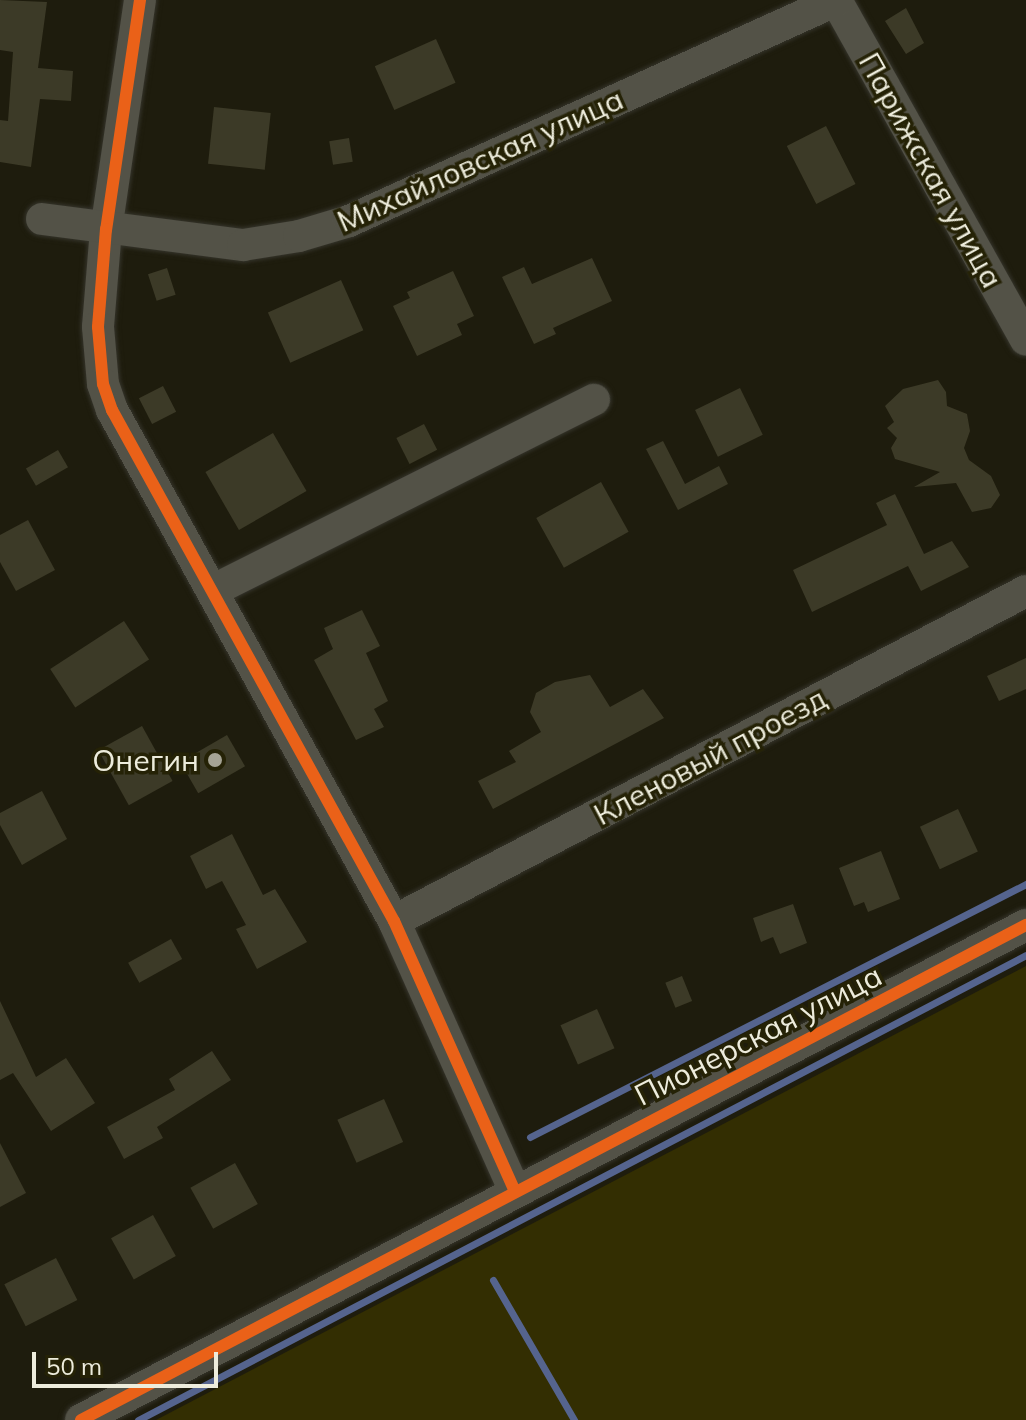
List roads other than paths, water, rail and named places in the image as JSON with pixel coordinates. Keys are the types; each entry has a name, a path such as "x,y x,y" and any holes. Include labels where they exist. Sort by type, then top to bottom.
{"street":[{"path":"140,0 106,229 98,327 103,384 112,410 394,921 515,1191"},
{"name":"Михайловская улица","path":"42,219 243,245 336,225 837,0"},
{"name":"Парижская улица","path":"837,0 1026,340"},
{"path":"214,590 594,400"},
{"name":"Кленовый проезд","path":"394,921 1026,591"},
{"name":"Пионерская улица","path":"81,1420 1026,925"}],"waterway":[{"path":"530,1137 1026,884"},
{"path":"138,1420 1026,955"},
{"path":"493,1280 574,1420"}],"place":[{"name":"Онегин","path":"215,760"}]}
